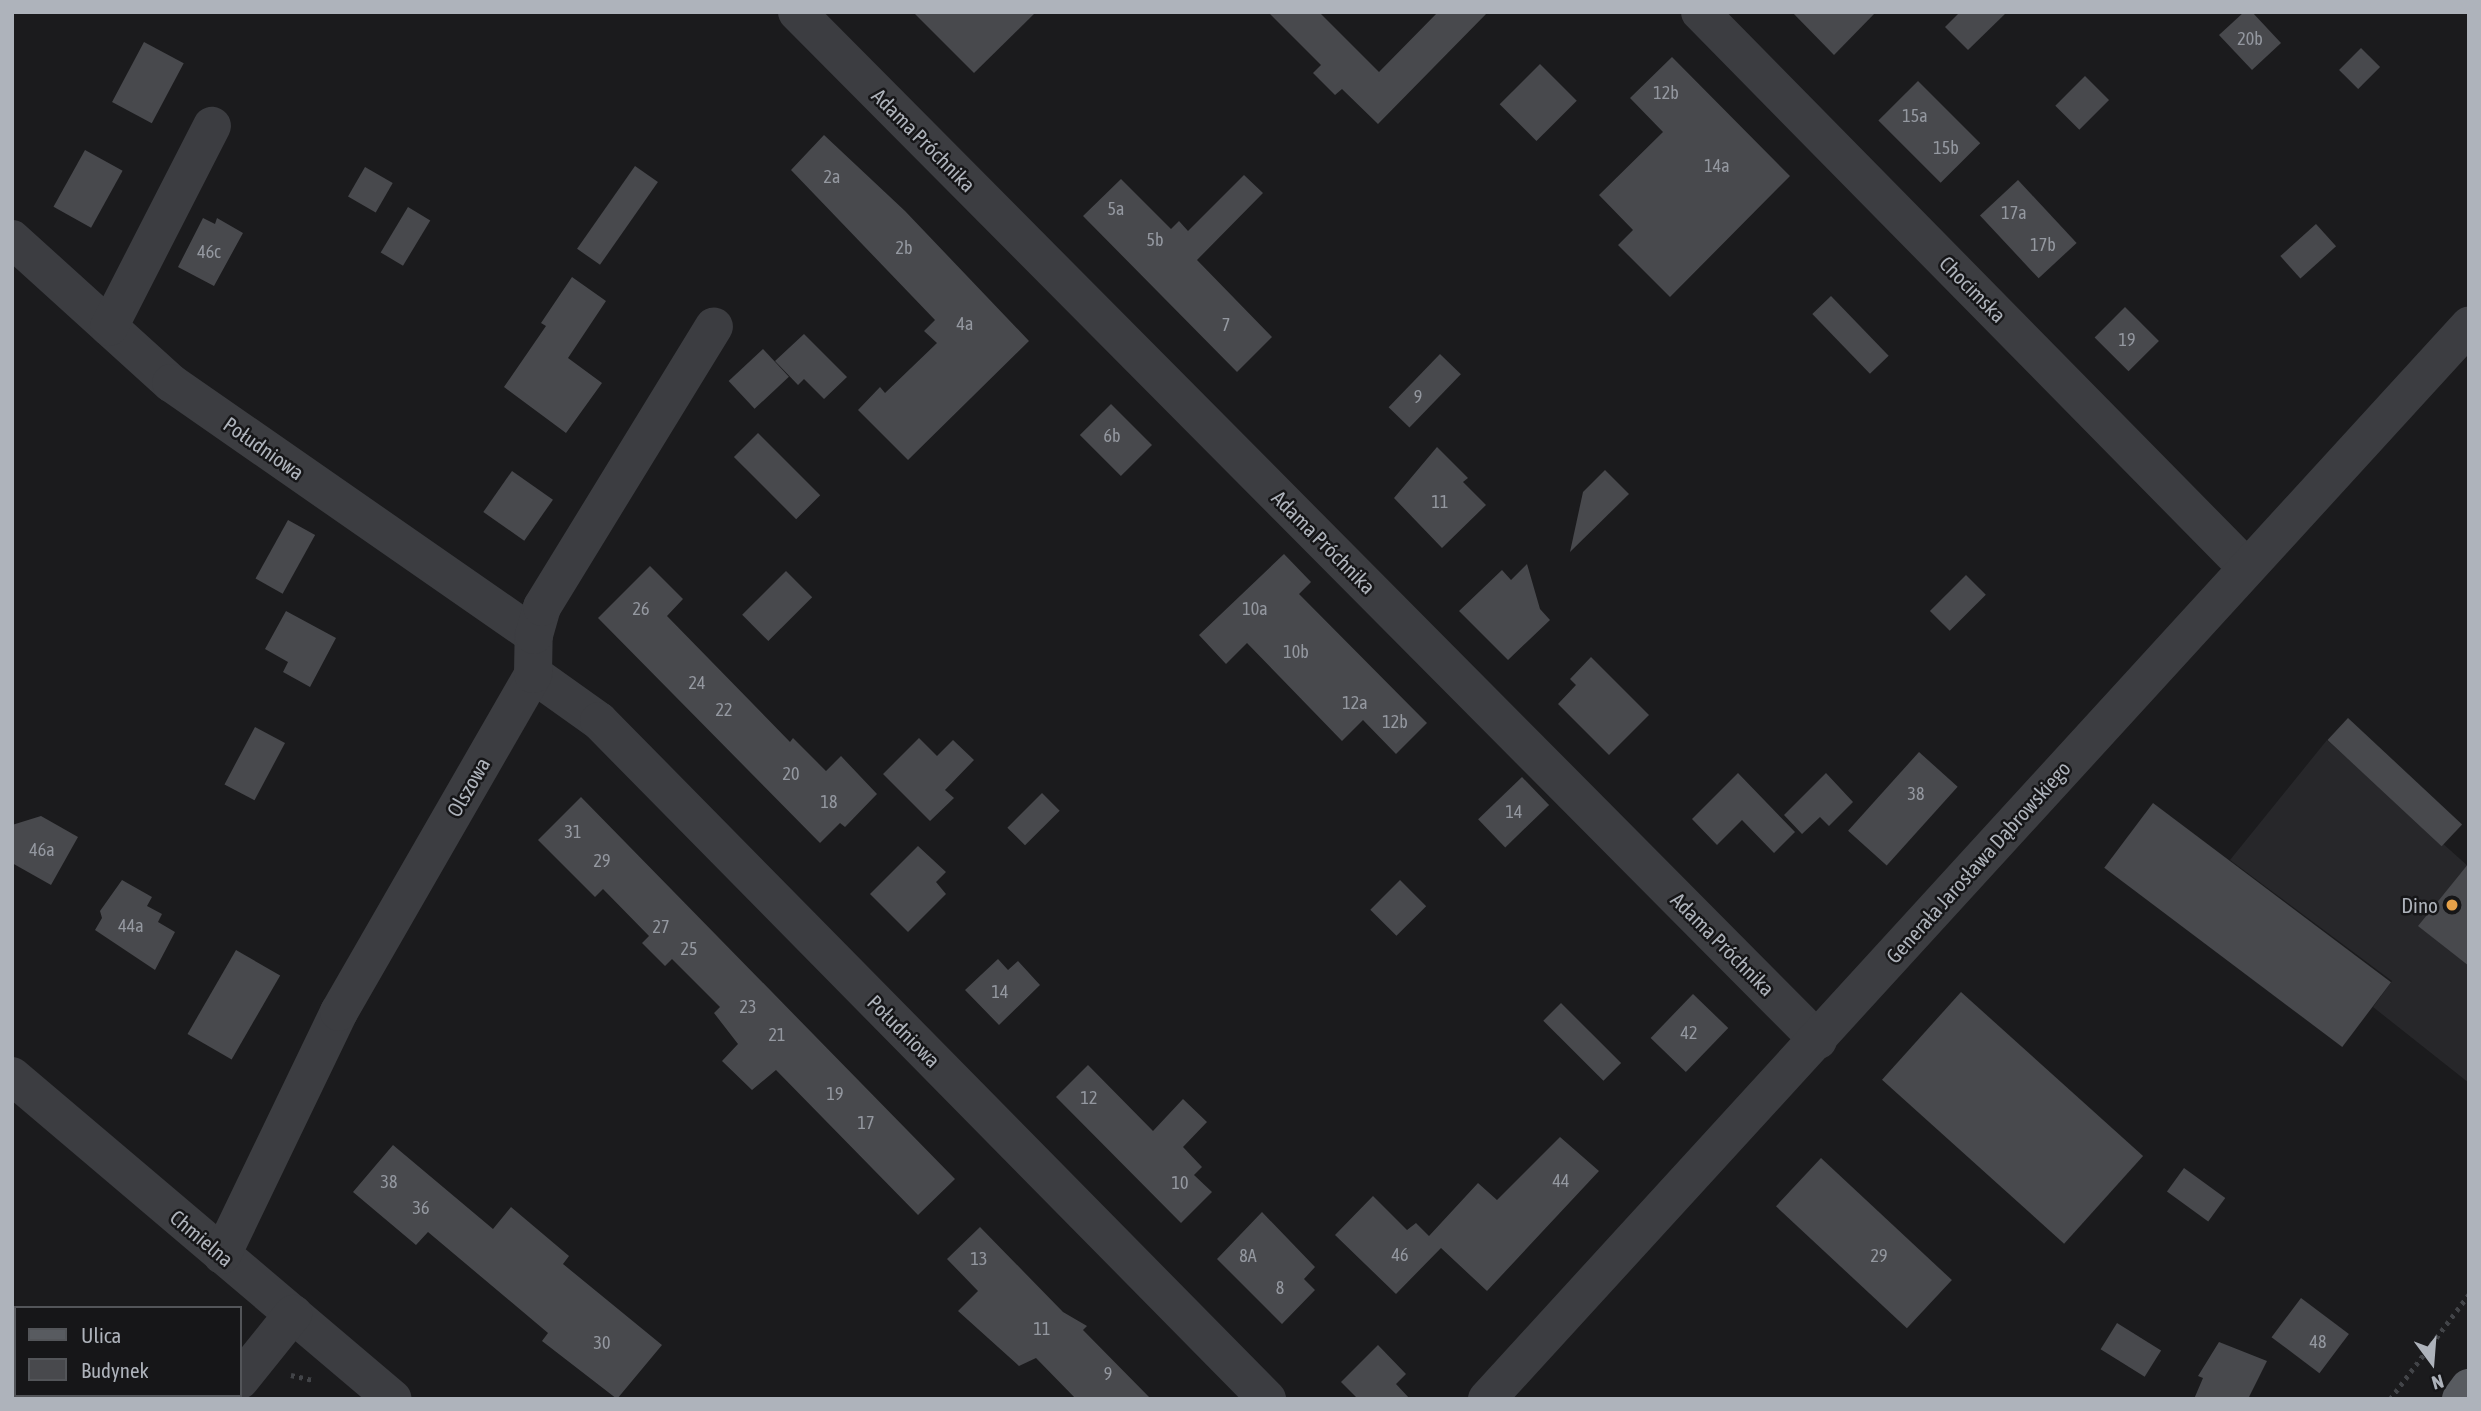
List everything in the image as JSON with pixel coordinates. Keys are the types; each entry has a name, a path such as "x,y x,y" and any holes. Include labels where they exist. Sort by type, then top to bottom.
{"main road":[{"path":"2461,1399 2469,1388"}],"street":[{"name":"Adama Próchnika","path":"797,12 1818,1040"},
{"name":"Chocimska","path":"1700,12 2245,566"},
{"path":"109,327 212,126"},
{"name":"Południowa","path":"12,239 172,383 534,635"},
{"name":"Olszowa","path":"222,1255 339,1012 533,674 534,635 542,607 714,326"},
{"name":"Generała Jarosława Dąbrowskiego","path":"1487,1399 1818,1040 2245,566 2469,326"},
{"name":"Południowa","path":"533,674 599,721 1267,1399"},
{"name":"Chmielna","path":"12,1076 393,1399"},
{"path":"242,1378 293,1314"}],"path":[{"path":"2390,1399 2469,1294"}],"shaded area":[{"path":"2327,740 2469,867 2469,1083 2373,1007 2392,981 2230,860"}],"building":[{"path":"913,12 1036,12 974,73"},
{"path":"1268,12 1319,12 1379,72 1438,12 1488,12 1378,124 1342,89 1335,95 1313,73 1321,65"},
{"path":"1792,12 1876,12 1834,55"},
{"path":"1960,12 2007,12 1968,50 1945,27"},
{"path":"2244,12 2252,12 2281,43 2252,70 2219,35"},
{"path":"144,42 184,63 152,123 112,102"},
{"path":"2361,48 2380,67 2358,89 2339,70"},
{"path":"1672,57 1790,176 1670,297 1618,245 1633,230 1599,195 1663,132 1630,98"},
{"path":"1540,64 1577,101 1536,141 1500,104"},
{"path":"2085,76 2109,100 2079,130 2055,106"},
{"path":"1918,81 1980,143 1941,183 1878,121"},
{"path":"824,135 905,211 1029,341 908,460 858,410 880,387 885,393 937,343 924,331 935,320 791,170"},
{"path":"85,150 123,171 91,228 53,207"},
{"path":"635,166 658,182 600,265 577,249"},
{"path":"365,167 393,183 376,212 348,196"},
{"path":"1244,175 1263,193 1197,260 1272,337 1237,372 1083,216 1121,179 1171,229 1179,221 1188,231"},
{"path":"2018,180 2077,243 2039,278 1980,215"},
{"path":"408,207 430,220 403,266 381,252"},
{"path":"203,218 215,224 217,218 243,233 214,286 178,267"},
{"path":"2316,224 2336,246 2300,278 2280,256"},
{"path":"572,277 606,301 568,358 602,383 566,433 504,387 546,326 541,323"},
{"path":"1831,296 1889,356 1870,374 1812,314"},
{"path":"2125,307 2159,341 2129,371 2095,337"},
{"path":"804,334 847,377 824,399 804,379 798,385 775,361"},
{"path":"763,349 789,377 755,409 729,381"},
{"path":"1440,354 1461,374 1409,427 1389,407"},
{"path":"1111,404 1152,445 1121,476 1080,435"},
{"path":"758,433 820,495 796,519 734,457"},
{"path":"1437,447 1468,478 1463,482 1486,505 1442,548 1394,498"},
{"path":"1605,470 1629,494 1570,552 1583,492"},
{"path":"512,471 553,500 524,541 483,512"},
{"path":"288,520 315,535 283,594 256,579"},
{"path":"1284,554 1311,582 1299,594 1427,723 1396,754 1363,720 1342,741 1247,643 1226,664 1199,635"},
{"path":"1527,564 1540,609 1550,620 1508,660 1459,611 1502,570 1511,580"},
{"path":"650,566 683,599 667,616 790,742 793,738 826,771 841,756 877,794 845,827 840,823 820,843 598,618"},
{"path":"786,571 812,597 768,641 742,615"},
{"path":"1966,575 1986,595 1950,631 1930,611"},
{"path":"286,611 336,638 310,687 283,672 288,662 265,649"},
{"path":"1591,657 1649,715 1609,755 1558,704 1576,685 1570,679"},
{"path":"2348,718 2462,824 2442,846 2328,740"},
{"path":"255,727 285,743 255,800 224,784"},
{"path":"919,738 937,756 953,740 974,760 945,790 954,798 930,821 883,774"},
{"path":"1919,752 1958,787 1887,866 1848,831"},
{"path":"1738,773 1795,832 1774,853 1742,820 1717,845 1692,819"},
{"path":"1826,773 1853,802 1829,826 1820,817 1802,834 1784,815"},
{"path":"1522,777 1549,805 1505,847 1478,819"},
{"path":"1042,793 1060,811 1025,845 1007,828"},
{"path":"581,797 955,1179 918,1215 776,1070 752,1090 722,1061 738,1044 714,1013 720,1007 672,959 665,966 642,943 649,936 603,889 595,897 538,840"},
{"path":"2153,803 2391,982 2342,1047 2104,868"},
{"path":"41,816 78,837 51,885 12,863 12,825"},
{"path":"918,846 946,872 936,882 946,894 908,932 870,894"},
{"name":"Dino","path":"2469,863 2469,966 2418,926"},
{"path":"122,880 152,897 147,906 162,914 158,922 175,932 155,970 95,930 102,918 100,911"},
{"path":"1400,880 1426,906 1396,936 1370,910"},
{"path":"236,950 280,976 232,1060 188,1034"},
{"path":"998,959 1008,970 1018,961 1040,985 999,1025 965,990"},
{"path":"1961,992 2143,1156 2064,1244 1882,1080"},
{"path":"1693,994 1728,1028 1686,1072 1651,1038"},
{"path":"1561,1003 1621,1063 1603,1081 1543,1021"},
{"path":"1088,1065 1153,1131 1183,1099 1207,1122 1183,1147 1202,1167 1194,1175 1212,1192 1181,1223 1056,1097"},
{"path":"1560,1137 1599,1171 1487,1291 1441,1248 1396,1294 1335,1235 1373,1196 1407,1230 1416,1223 1429,1236 1478,1183 1497,1200"},
{"path":"393,1145 493,1229 511,1207 569,1256 563,1264 662,1345 617,1399 542,1341 548,1333 428,1232 416,1245 353,1192"},
{"path":"1821,1158 1952,1280 1907,1328 1776,1206"},
{"path":"2184,1168 2225,1198 2208,1221 2167,1191"},
{"path":"1262,1212 1315,1267 1304,1279 1315,1290 1282,1324 1217,1259"},
{"path":"980,1227 1063,1312 1087,1326 1083,1330 1151,1399 1076,1399 1036,1358 1019,1366 958,1311 978,1291 947,1259"},
{"path":"2301,1298 2349,1334 2319,1373 2272,1337"},
{"path":"2117,1323 2161,1351 2145,1377 2101,1349"},
{"path":"2219,1342 2267,1361 2248,1399 2194,1399 2203,1378 2198,1376"},
{"path":"1378,1345 1406,1374 1396,1384 1410,1399 1358,1399 1341,1382"}],"place":[{"name":"Dino","path":"2452,905"}]}
